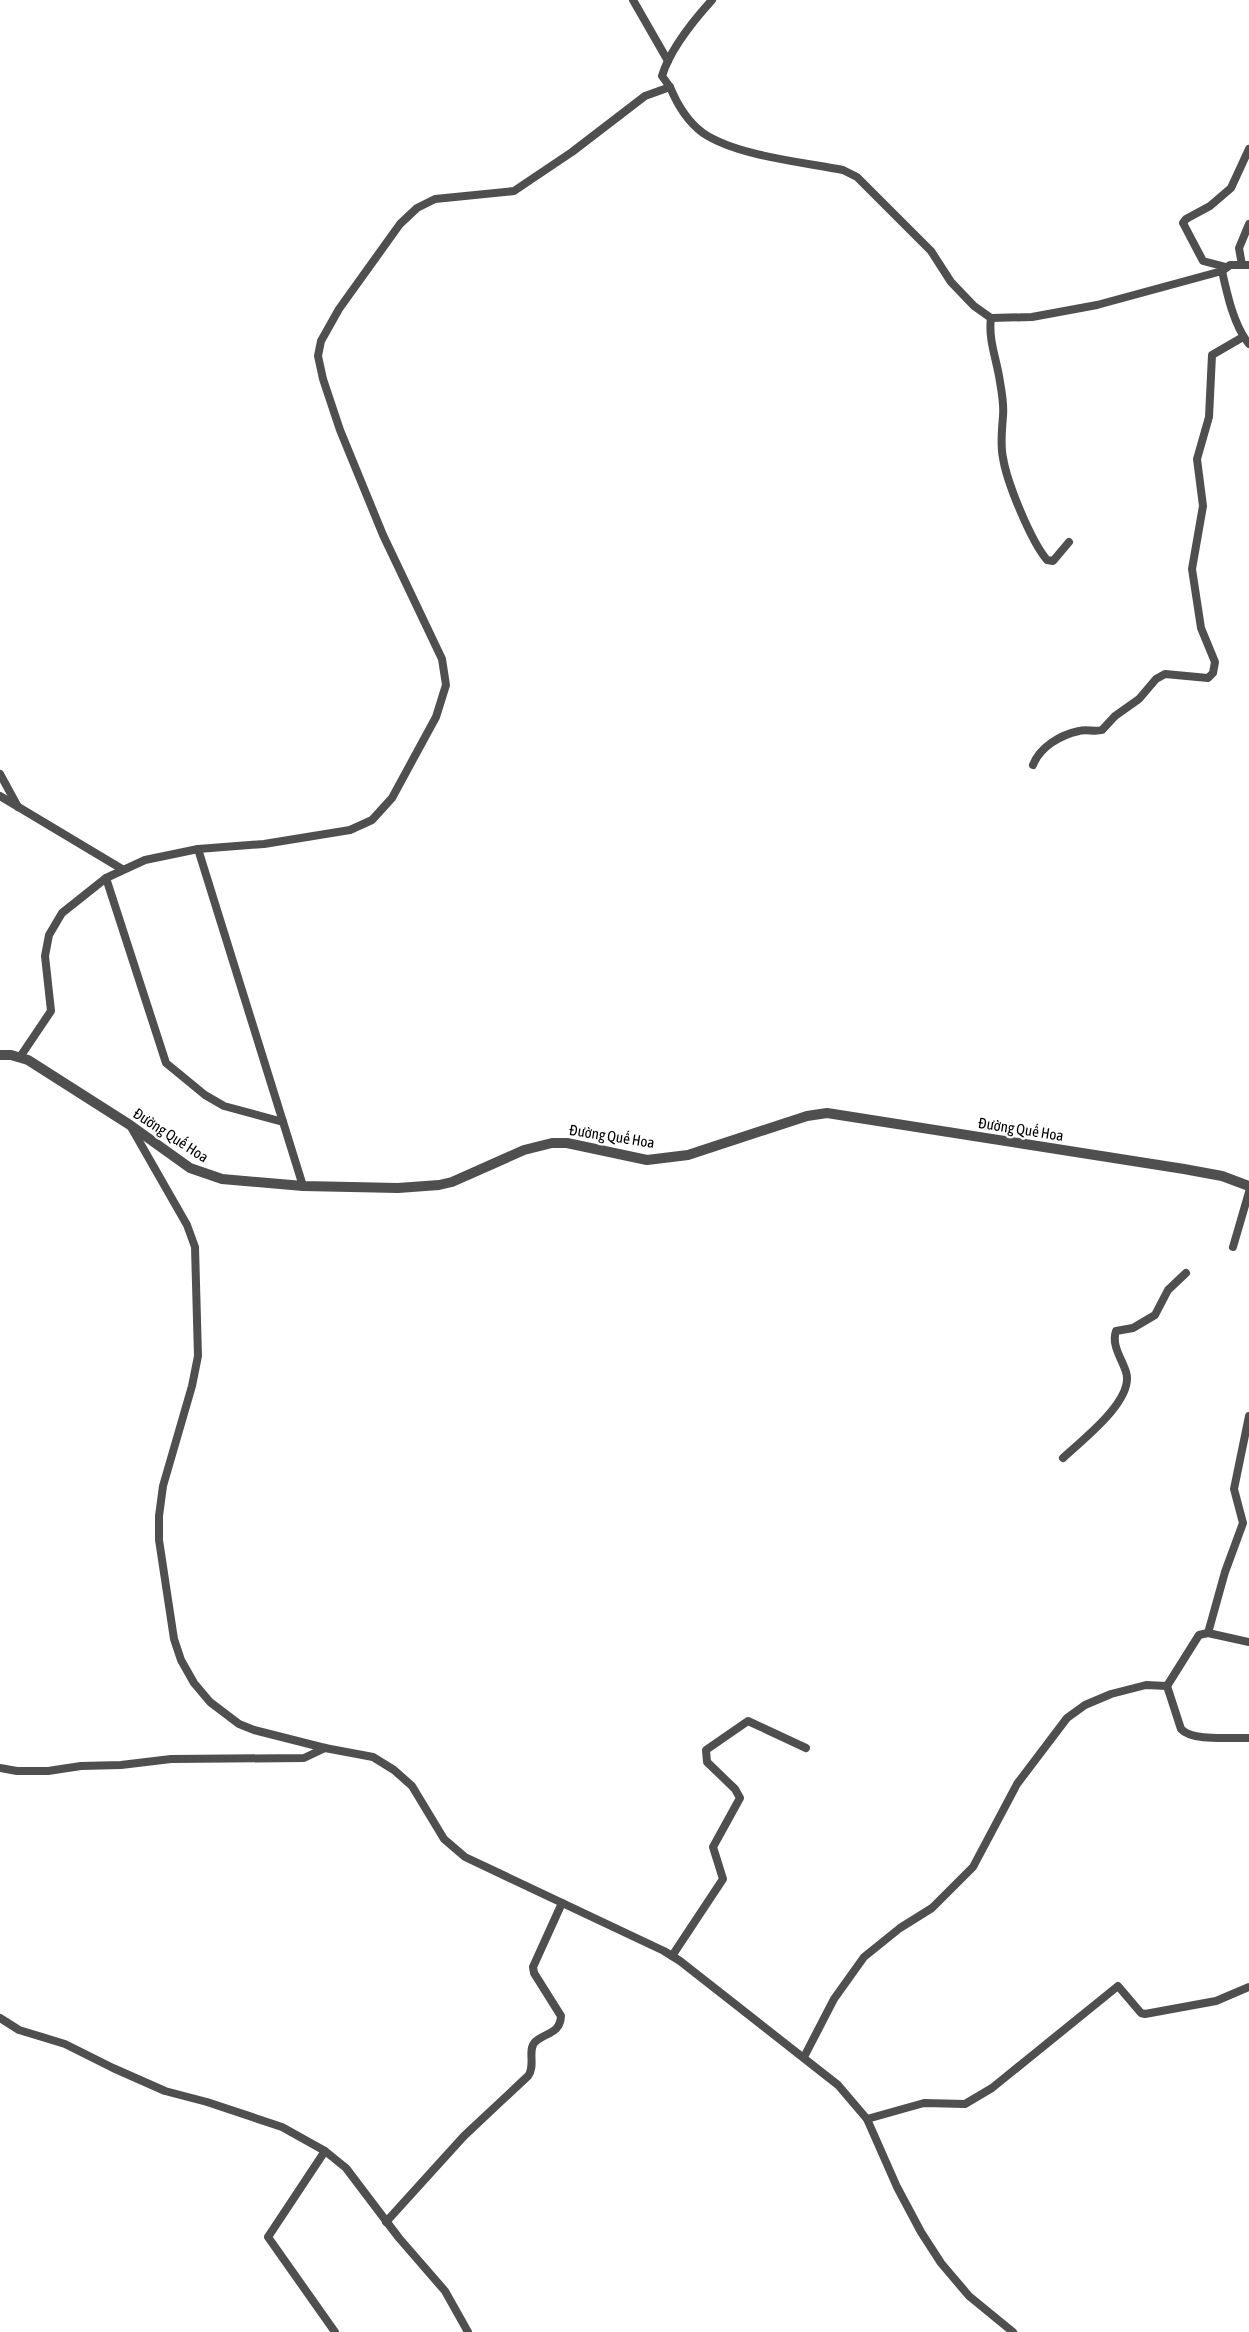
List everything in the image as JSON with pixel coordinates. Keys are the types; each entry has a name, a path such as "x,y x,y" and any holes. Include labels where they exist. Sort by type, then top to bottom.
{"street":[{"path":"633,0 668,61"},
{"path":"712,0 700,13 668,61 662,76 688,119 713,139 748,152 843,170 857,177 931,250 951,282 991,318 1032,317 1097,305 1224,269 1230,265 1246,265 1239,248 1249,224"},
{"path":"20,1057 51,1011 45,956 49,935 62,913 106,878 145,860 198,849 264,844 350,830 372,820 392,798 436,717 443,699 446,685 442,659 383,535 340,430 323,379 318,356 321,341 328,327 400,224 417,208 435,200 446,198 514,191 572,152 645,96 670,87"},
{"path":"1224,269 1203,261 1183,223 1186,219 1210,206 1232,188 1249,149"},
{"path":"1224,269 1231,310 1244,331 1249,344"},
{"path":"991,318 990,336 999,374 1003,415 1001,432 1003,460 1011,484 1020,509 1047,560 1053,561 1069,542"},
{"path":"1033,765 1040,750 1052,742 1079,730 1102,730 1115,716 1139,699 1159,676 1165,674 1208,678 1213,673 1215,662 1201,628 1192,569 1203,506 1197,459 1209,417 1212,355 1244,331"},
{"path":"0,774 19,808"},
{"path":"0,796 122,869"},
{"path":"198,849 303,1186"},
{"path":"106,878 166,1062 205,1095 224,1106 283,1122"},
{"name":"Đường Quế Hoa","path":"0,1055 20,1057 45,1069 190,1168 222,1180 303,1186 398,1188 439,1185 452,1182 524,1150 552,1143 567,1143 647,1160 670,1158 688,1155 807,1116 827,1112 1184,1169 1222,1176 1249,1186"},
{"path":"130,1126 187,1225 195,1246 198,1356 192,1386 163,1486 158,1516 174,1639 181,1660 194,1683 224,1714 254,1730 325,1748 372,1757 384,1763 412,1786 444,1839 465,1857 672,1956 804,2057 838,2085 867,2119 897,2187 921,2232 941,2263 969,2296 1013,2332"},
{"path":"1233,1247 1249,1192"},
{"path":"1063,1458 1117,1406 1126,1388 1128,1379 1116,1346 1116,1331 1133,1328 1155,1315 1168,1290 1186,1273"},
{"path":"1208,1633 1225,1572 1244,1522 1234,1489 1249,1416"},
{"path":"1167,1686 1199,1635 1208,1633 1249,1642"},
{"path":"804,2057 834,1998 864,1957 900,1928 932,1908 973,1867 1011,1793 1027,1769 1067,1718 1085,1705 1111,1694 1146,1686 1167,1686"},
{"path":"1167,1686 1181,1729 1185,1734 1195,1737 1249,1738"},
{"path":"672,1956 723,1879 723,1874 715,1859 713,1847 740,1798 735,1789 707,1762 706,1750 748,1721 806,1748"},
{"path":"0,1768 17,1772 48,1771 87,1765 121,1765 171,1759 304,1758 325,1748"},
{"path":"386,2222 464,2136 528,2076 533,2067 532,2047 535,2042 558,2029 561,2024 561,2016 534,1973 533,1967 562,1903"},
{"path":"867,2119 924,2103 959,2105 971,2102 987,2092 1118,1986 1141,2013 1145,2014 1216,2001 1249,1986"},
{"path":"0,2018 19,2030 65,2044 165,2091 207,2102 282,2127 325,2151 346,2168 386,2222 445,2292 468,2332"},
{"path":"325,2151 268,2237 335,2332"}]}
